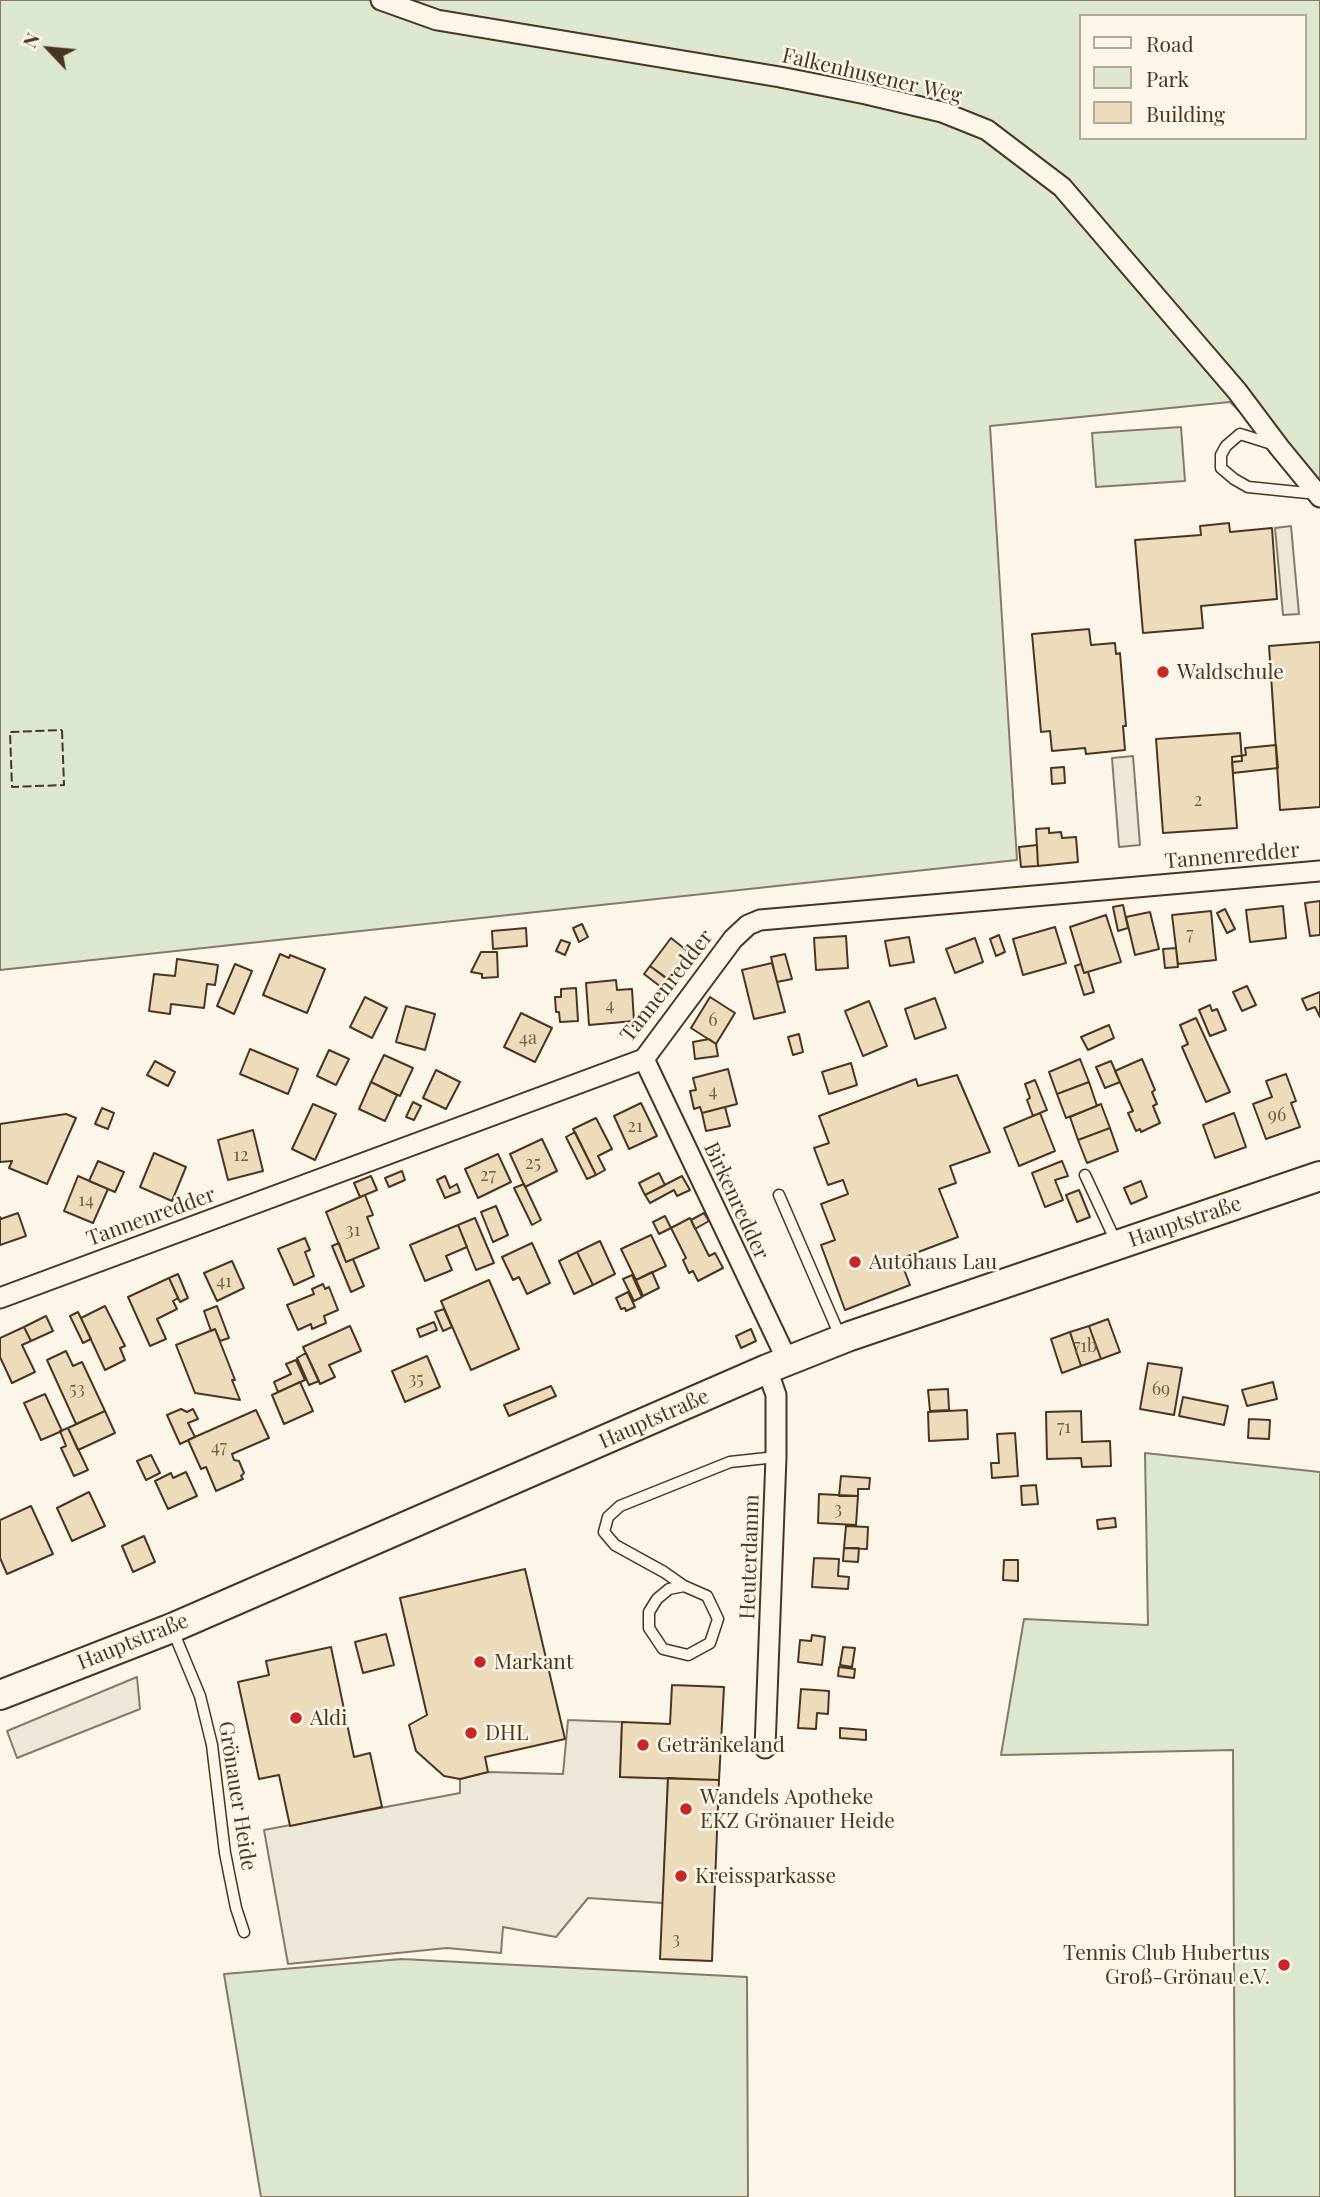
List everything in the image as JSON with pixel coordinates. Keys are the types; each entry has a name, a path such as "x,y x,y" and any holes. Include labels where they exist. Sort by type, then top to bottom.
{"main road":[{"name":"Hauptstraße","path":"0,1695 172,1628 842,1340 1320,1176"}],"street":[{"name":"Falkenhusener Weg","path":"382,0 436,20 780,77 866,94 942,112 987,130 1062,187 1237,391 1319,495"},
{"name":"Tannenredder","path":"0,1298 644,1059 733,939 748,925 760,920 1320,871"},
{"name":"Birkenredder","path":"644,1059 778,1366"},
{"name":"Heuterdamm","path":"765,1748 778,1366"}],"lane":[{"path":"1279,447 1240,434 1226,446 1221,455 1221,468 1234,480 1248,486 1319,495"},
{"path":"1085,1175 1117,1245"},
{"path":"779,1195 842,1340"},
{"path":"684,1586 669,1589 657,1599 649,1612 649,1628 663,1649 688,1655 710,1643 718,1619 707,1596 684,1586 615,1545 604,1532 608,1517 620,1506 730,1462 776,1457"},
{"name":"Grönauer Heide","path":"172,1628 200,1696 212,1745 225,1853 236,1908 244,1932"}],"green space":[{"path":"0,0 1320,0 1320,490 1230,402 990,426 1017,860 0,970"},
{"path":"1181,427 1185,481 1096,487 1092,433"},
{"path":"1145,1453 1320,1472 1320,2197 1235,2197 1233,1750 1001,1755 1024,1619 1148,1625"},
{"path":"402,1959 747,1977 748,2197 261,2197 224,1974"}],"shaded area":[{"path":"1291,526 1299,614 1283,615 1275,528"},
{"path":"1133,756 1140,845 1119,847 1112,758"},
{"path":"137,1677 140,1709 17,1758 7,1731"},
{"path":"568,1720 622,1722 620,1777 668,1778 663,1903 588,1898 556,1937 503,1927 501,1953 447,1948 288,1964 264,1830 460,1793 460,1779 488,1772 563,1774"}],"building":[{"path":"1229,523 1230,532 1272,528 1277,599 1201,606 1203,628 1143,633 1135,540 1201,535 1200,526"},
{"path":"1089,629 1091,645 1115,643 1116,654 1120,653 1126,726 1123,726 1125,750 1086,754 1085,748 1052,751 1050,731 1041,732 1032,634"},
{"path":"1320,642 1320,807 1280,810 1269,646"},
{"path":"1240,733 1242,761 1232,762 1237,828 1163,833 1156,739"},
{"path":"1276,745 1278,768 1233,773 1232,757 1246,755 1245,748"},
{"path":"1064,767 1065,783 1052,784 1051,768"},
{"path":"1049,828 1049,833 1061,832 1062,838 1076,837 1078,862 1038,866 1036,829"},
{"path":"1037,845 1038,866 1021,867 1019,847"},
{"path":"1320,901 1320,935 1310,936 1305,903"},
{"path":"1123,905 1128,928 1118,931 1113,907"},
{"path":"1283,906 1286,938 1250,942 1246,910"},
{"path":"1225,909 1235,929 1227,933 1217,913"},
{"path":"1211,911 1216,960 1178,964 1172,915"},
{"path":"1150,912 1159,949 1135,955 1126,917"},
{"path":"1106,915 1121,962 1084,973 1070,927"},
{"path":"582,924 588,937 579,942 573,928"},
{"path":"1055,927 1066,963 1023,975 1013,939"},
{"path":"526,928 527,946 493,949 492,931"},
{"path":"999,935 1005,952 996,956 990,939"},
{"path":"846,936 848,968 816,970 814,938"},
{"path":"909,937 914,962 890,966 885,941"},
{"path":"671,938 695,957 675,984 650,966"},
{"path":"975,938 983,962 955,973 946,949"},
{"path":"561,940 570,943 565,955 556,951"},
{"path":"1176,948 1178,967 1165,968 1163,949"},
{"path":"481,952 497,952 498,977 482,978 482,974 471,972"},
{"path":"280,954 289,958 290,955 325,969 307,1013 263,995"},
{"path":"785,954 792,979 777,982 771,957"},
{"path":"177,959 218,965 215,985 207,984 204,1008 171,1004 170,1014 149,1011 154,974 175,976"},
{"path":"772,963 785,1012 754,1019 742,970"},
{"path":"235,964 252,971 234,1014 217,1006"},
{"path":"1081,964 1084,973 1088,972 1094,992 1084,995 1075,966"},
{"path":"650,966 667,979 661,987 644,974"},
{"path":"616,980 617,990 632,989 634,1021 589,1025 586,983"},
{"path":"1247,986 1256,1005 1242,1011 1233,992"},
{"path":"576,988 578,1021 560,1022 555,997 561,997 561,989"},
{"path":"1320,992 1320,1017 1315,1007 1307,1010 1302,999"},
{"path":"365,997 387,1008 372,1038 350,1027"},
{"path":"710,997 735,1013 716,1044 691,1028"},
{"path":"935,998 946,1028 915,1039 905,1009"},
{"path":"869,1001 887,1046 863,1056 845,1011"},
{"path":"1210,1005 1212,1011 1217,1009 1226,1030 1210,1036 1199,1010"},
{"path":"406,1006 435,1014 425,1050 396,1042"},
{"path":"521,1013 552,1028 535,1062 504,1047"},
{"path":"1196,1018 1230,1092 1206,1102 1182,1047 1188,1044 1180,1025"},
{"path":"1109,1025 1114,1038 1088,1050 1081,1037"},
{"path":"799,1034 803,1052 793,1055 788,1037"},
{"path":"709,1039 716,1044 718,1056 695,1059 693,1042"},
{"path":"250,1049 298,1069 288,1094 240,1074"},
{"path":"329,1050 349,1059 336,1085 317,1076"},
{"path":"384,1055 413,1068 400,1096 371,1082"},
{"path":"1080,1059 1089,1082 1057,1094 1049,1072"},
{"path":"1142,1059 1155,1090 1152,1092 1157,1104 1153,1106 1160,1123 1141,1132 1140,1129 1136,1131 1128,1113 1133,1111 1115,1071"},
{"path":"155,1061 175,1072 168,1086 147,1075"},
{"path":"1111,1061 1120,1082 1105,1088 1096,1067"},
{"path":"851,1063 857,1085 829,1094 822,1072"},
{"path":"728,1069 737,1104 702,1113 700,1107 694,1109 690,1091 696,1090 693,1078"},
{"path":"436,1070 460,1082 446,1109 423,1098"},
{"path":"1286,1074 1296,1101 1291,1103 1300,1127 1266,1139 1253,1104 1272,1097 1266,1081"},
{"path":"957,1075 990,1152 950,1166 956,1183 939,1189 958,1237 900,1259 910,1285 845,1310 821,1245 835,1240 821,1204 848,1194 843,1180 828,1185 814,1148 829,1143 819,1116 916,1079 918,1086"},
{"path":"1035,1080 1047,1110 1033,1116 1025,1084"},
{"path":"371,1082 397,1095 385,1121 359,1109"},
{"path":"1089,1082 1097,1106 1066,1118 1057,1094"},
{"path":"413,1102 421,1106 414,1120 406,1117"},
{"path":"641,1103 657,1136 629,1149 614,1116"},
{"path":"313,1104 336,1114 315,1160 292,1149"},
{"path":"1101,1104 1110,1128 1078,1140 1070,1117"},
{"path":"725,1107 730,1126 706,1131 702,1113"},
{"path":"102,1108 114,1113 108,1129 95,1124"},
{"path":"1040,1113 1055,1151 1019,1166 1004,1128"},
{"path":"1234,1113 1246,1147 1215,1158 1203,1125"},
{"path":"66,1114 76,1118 47,1184 9,1168 12,1161 0,1162 0,1124"},
{"path":"596,1118 612,1149 598,1156 605,1170 596,1175 573,1129"},
{"path":"1110,1128 1118,1151 1087,1163 1078,1140"},
{"path":"253,1130 263,1171 228,1180 218,1140"},
{"path":"575,1132 596,1175 587,1179 566,1137"},
{"path":"542,1139 557,1171 525,1187 510,1154"},
{"path":"154,1153 186,1167 172,1201 140,1187"},
{"path":"498,1154 511,1182 478,1198 465,1169"},
{"path":"98,1161 124,1172 115,1192 89,1181"},
{"path":"1062,1161 1068,1176 1055,1180 1063,1200 1045,1207 1032,1173"},
{"path":"402,1171 405,1180 389,1187 385,1178"},
{"path":"659,1173 665,1185 645,1195 639,1183"},
{"path":"78,1176 108,1189 93,1223 64,1211"},
{"path":"371,1176 377,1190 360,1197 354,1183"},
{"path":"445,1176 450,1188 457,1184 460,1192 445,1198 437,1180"},
{"path":"682,1176 690,1190 677,1196 674,1190 650,1203 645,1195"},
{"path":"1141,1181 1147,1197 1131,1204 1124,1188"},
{"path":"524,1184 541,1220 532,1225 514,1188"},
{"path":"1079,1190 1090,1217 1077,1222 1066,1195"},
{"path":"365,1195 373,1215 367,1217 379,1248 346,1262 326,1212"},
{"path":"496,1206 508,1235 493,1242 481,1212"},
{"path":"18,1213 26,1236 0,1245 0,1217 1,1219"},
{"path":"704,1213 709,1221 695,1229 691,1220"},
{"path":"665,1216 671,1228 659,1234 653,1222"},
{"path":"475,1218 494,1263 476,1270 458,1225"},
{"path":"690,1218 709,1256 715,1253 723,1268 698,1281 693,1271 689,1273 683,1260 686,1258 671,1228"},
{"path":"458,1225 467,1247 446,1256 452,1270 425,1281 410,1245"},
{"path":"651,1235 666,1266 636,1280 621,1249"},
{"path":"305,1238 310,1250 305,1252 314,1276 294,1285 278,1249"},
{"path":"600,1241 615,1274 593,1285 577,1252"},
{"path":"339,1243 346,1262 353,1259 364,1286 351,1292 332,1246"},
{"path":"532,1243 550,1283 527,1294 519,1277 513,1280 502,1257"},
{"path":"577,1252 593,1285 574,1294 559,1261"},
{"path":"232,1261 244,1288 217,1301 204,1273"},
{"path":"652,1272 659,1288 643,1296 636,1280"},
{"path":"178,1274 188,1298 180,1302 169,1278"},
{"path":"632,1275 642,1297 634,1301 623,1279"},
{"path":"169,1278 178,1298 173,1301 177,1309 157,1319 166,1339 150,1346 128,1297"},
{"path":"489,1280 519,1349 471,1370 441,1301"},
{"path":"323,1284 325,1289 329,1287 338,1310 324,1316 326,1323 312,1329 311,1324 298,1330 287,1305 314,1294 312,1289"},
{"path":"628,1292 635,1307 626,1311 625,1308 621,1309 616,1298"},
{"path":"105,1306 125,1346 120,1348 125,1360 105,1370 81,1318"},
{"path":"217,1306 229,1338 220,1341 215,1329 211,1331 204,1311"},
{"path":"444,1309 452,1327 443,1331 435,1312"},
{"path":"78,1312 91,1339 83,1343 70,1316"},
{"path":"46,1316 53,1331 31,1341 24,1327"},
{"path":"1108,1319 1120,1352 1101,1359 1089,1326"},
{"path":"434,1322 437,1330 420,1337 417,1329"},
{"path":"350,1326 361,1351 329,1365 335,1377 320,1384 303,1347"},
{"path":"1089,1326 1101,1359 1081,1366 1070,1332"},
{"path":"24,1327 31,1341 22,1345 35,1372 12,1383 0,1357 0,1338"},
{"path":"215,1329 240,1400 195,1393 176,1345"},
{"path":"751,1329 756,1341 741,1348 736,1336"},
{"path":"1070,1332 1081,1366 1062,1373 1051,1339"},
{"path":"66,1351 73,1366 82,1362 105,1411 76,1424 47,1360"},
{"path":"306,1353 319,1381 309,1385 297,1358"},
{"path":"427,1356 440,1387 405,1402 392,1371"},
{"path":"296,1360 305,1380 278,1392 274,1382 291,1374 286,1364"},
{"path":"1148,1363 1182,1368 1174,1415 1140,1409"},
{"path":"300,1382 313,1411 284,1424 272,1395"},
{"path":"1273,1382 1277,1399 1247,1406 1242,1390"},
{"path":"551,1386 556,1396 509,1416 504,1405"},
{"path":"948,1389 949,1410 930,1411 928,1390"},
{"path":"45,1394 62,1431 41,1440 24,1403"},
{"path":"1183,1397 1228,1406 1224,1425 1179,1416"},
{"path":"181,1409 187,1412 193,1409 198,1419 188,1423 195,1437 180,1444 167,1415"},
{"path":"256,1410 269,1438 232,1454 234,1460 239,1461 244,1473 241,1476 243,1479 216,1491 206,1467 201,1469 188,1440"},
{"path":"967,1410 968,1439 929,1441 928,1412"},
{"path":"105,1411 115,1433 78,1450 68,1428"},
{"path":"1081,1411 1082,1442 1110,1441 1111,1466 1082,1467 1081,1458 1047,1459 1046,1412"},
{"path":"1249,1419 1270,1420 1269,1439 1248,1438"},
{"path":"68,1428 88,1470 74,1476 61,1448 66,1446 60,1431"},
{"path":"1015,1433 1018,1476 992,1478 991,1463 999,1463 997,1434"},
{"path":"151,1455 160,1473 146,1480 137,1461"},
{"path":"186,1472 197,1496 168,1509 155,1481 171,1473 173,1478"},
{"path":"841,1476 870,1478 869,1489 858,1489 858,1496 839,1496"},
{"path":"1036,1485 1038,1504 1022,1505 1021,1486"},
{"path":"89,1492 105,1526 72,1541 57,1508"},
{"path":"819,1494 858,1496 856,1525 818,1523"},
{"path":"31,1506 53,1554 7,1574 0,1558 0,1520"},
{"path":"1115,1518 1116,1527 1098,1529 1097,1520"},
{"path":"846,1526 868,1527 867,1549 844,1548"},
{"path":"144,1536 155,1562 133,1572 122,1546"},
{"path":"844,1548 859,1548 858,1562 843,1561"},
{"path":"814,1558 839,1559 838,1576 849,1577 848,1589 812,1587"},
{"path":"1004,1560 1018,1560 1018,1581 1003,1580"},
{"path":"525,1569 565,1739 485,1757 488,1772 460,1779 444,1776 416,1751 409,1725 427,1715 400,1598"},
{"path":"386,1634 394,1665 363,1673 355,1642"},
{"path":"812,1635 825,1637 822,1665 798,1662 800,1640 811,1641"},
{"name":"Aldi","path":"331,1647 354,1757 370,1753 382,1807 290,1826 279,1775 259,1779 238,1682 269,1675 266,1661"},
{"path":"843,1647 855,1648 852,1667 840,1665"},
{"path":"839,1667 855,1669 854,1678 838,1676"},
{"path":"672,1685 724,1687 719,1780 620,1777 622,1722 670,1724"},
{"path":"801,1689 829,1691 828,1714 817,1713 816,1729 798,1728"},
{"path":"840,1728 866,1730 866,1740 840,1738"},
{"path":"668,1778 719,1780 712,1961 660,1959"}],"fence":[{"path":"62,730 64,785 12,787 10,732 62,730"}],"place":[{"name":"Waldschule","path":"1163,672"},
{"name":"Autohaus Lau","path":"855,1262"},
{"name":"Markant","path":"480,1662"},
{"name":"Aldi","path":"296,1718"},
{"name":"DHL","path":"471,1733"},
{"name":"Getränkeland","path":"643,1745"},
{"name":"Wandels Apotheke EKZ Grönauer Heide","path":"686,1809"},
{"name":"Kreissparkasse","path":"681,1876"},
{"name":"Tennis Club Hubertus Groß-Grönau e.V.","path":"1284,1965"}]}
